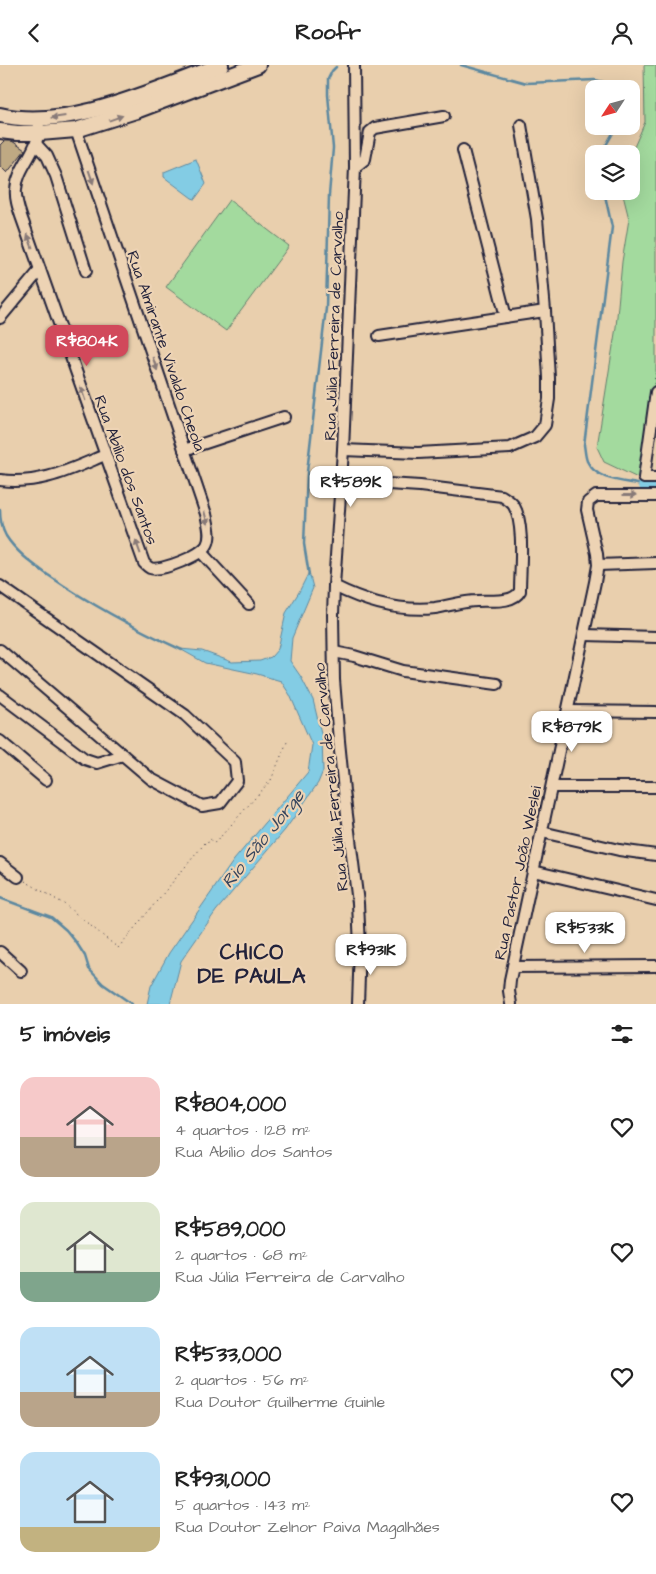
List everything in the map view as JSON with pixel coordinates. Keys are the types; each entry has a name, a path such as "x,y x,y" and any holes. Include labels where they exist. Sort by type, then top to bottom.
{"main road":[{"path":"38,132 69,116 100,109 221,65"},
{"path":"0,131 17,133 76,130 136,111 258,65"},
{"path":"0,115 12,118 38,132"}],"street":[{"name":"Rua Júlia Ferreira de Carvalho","path":"354,65 355,167 343,451 334,587 334,652 335,688 344,791 358,903 360,947 358,1004"},
{"path":"355,167 365,159 370,131 375,128 444,116"},
{"path":"343,451 418,453 510,448 535,437 545,425 549,399 545,311 537,219 521,125"},
{"name":"Rua Almirante Vivaldo Cheola","path":"76,130 210,531 208,544 201,552"},
{"name":"Rua Abílio dos Santos","path":"38,132 16,188 17,202 144,563 150,568 159,568 201,552"},
{"path":"38,132 56,176 86,271"},
{"path":"464,150 506,317"},
{"path":"0,318 40,270"},
{"path":"379,336 545,311"},
{"path":"656,392 655,412 644,479 656,479"},
{"path":"184,450 284,417"},
{"path":"0,480 18,482 42,479 105,455"},
{"path":"334,587 361,599 387,607 423,609 473,601 511,599 517,596 520,591 520,532 518,517 514,506 509,500 502,496 429,487 340,481"},
{"name":"Rua Pastor João Weslei","path":"511,1004 509,991 513,967 553,787 598,565 586,510 588,502 596,496 604,495 656,496"},
{"path":"201,552 249,604"},
{"path":"598,565 656,563"},
{"path":"0,586 184,715 235,762 237,781 220,803 202,807 151,779 0,650"},
{"path":"585,635 656,637"},
{"path":"334,652 403,671 497,684"},
{"path":"0,695 85,759 97,763 124,755"},
{"path":"568,711 656,711"},
{"path":"0,741 46,780"},
{"path":"553,787 656,787"},
{"path":"542,832 619,850 656,855"},
{"path":"0,863 18,877"},
{"path":"533,871 656,900"},
{"path":"0,952 21,971"},
{"path":"513,967 656,966"}],"path":[{"path":"18,877 64,905 118,948 205,843 207,844 210,839 215,843 271,780 287,742"}],"green space":[{"path":"644,65 656,65 656,392 644,481 604,462 597,447 616,327 622,262 629,219 624,200 640,200 640,145 635,145 645,122"},
{"path":"229,200 289,246 226,331 166,287"}],"water":[{"path":"196,159 206,184 195,199 164,177 164,172"},
{"name":"Rio São Jorge","path":"309,572 313,588 292,638 290,661 313,700 322,737 323,771 318,783 285,830 216,911 181,961 170,1004 147,1004 151,986 169,953 234,860 308,772 312,745 290,695 281,681 205,663 180,649 202,651 232,662 260,661 271,657 278,649 286,613"}],"building":[{"path":"4,141 12,141 25,150 7,173 0,166 0,145"}],"waterway":[{"path":"461,65 526,83 585,80"},
{"path":"309,575 304,544 307,472 326,308 329,195 333,148 328,79 336,67"},
{"path":"606,145 612,135"},
{"path":"606,200 612,227 584,445 585,455 591,468 597,473 611,479 643,485"},
{"path":"643,485 656,485"},
{"path":"0,510 1,523 6,536 37,567 64,586 130,625 182,650"},
{"path":"0,898 51,917 76,942 85,956 89,969 103,984 132,1004"}],"district":[{"name":"CHICO DE PAULA","path":"252,964"}]}
